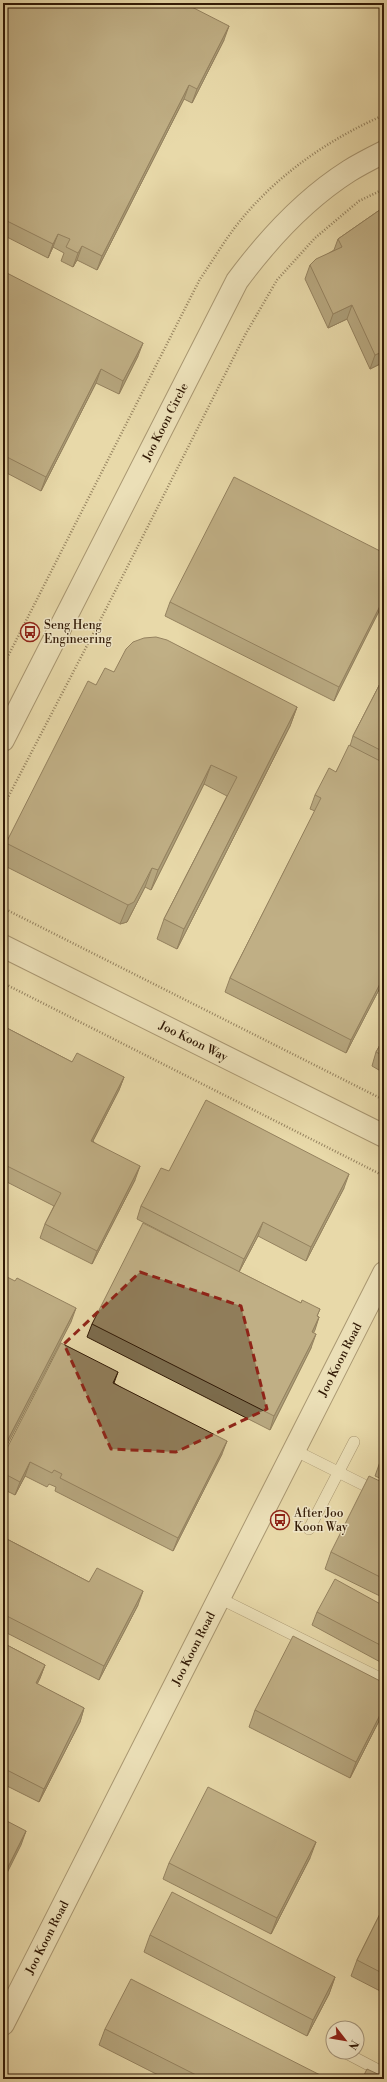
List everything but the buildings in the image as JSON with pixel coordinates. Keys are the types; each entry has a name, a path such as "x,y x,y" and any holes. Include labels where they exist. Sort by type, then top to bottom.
{"street":[{"name":"Joo Koon Circle","path":"3,740 237,281 260,249 301,208 348,172 384,152"},
{"name":"Joo Koon Way","path":"3,946 384,1136"},
{"name":"Joo Koon Road","path":"3,2024 384,1273"}],"lane":[{"path":"309,1529 354,1442"},
{"path":"294,1450 384,1495"},
{"path":"219,1598 384,1680"},
{"path":"359,2060 384,2073"}],"path":[{"path":"3,807 99,623 245,335 277,280 315,238 359,201 384,189"},
{"path":"3,908 384,1100"},
{"path":"3,983 384,1176"}],"highlighted area":[{"path":"140,1272 241,1306 267,1409 176,1452 111,1449 64,1344"}],"place":[{"name":"Seng Heng Engineering","path":"30,632"},
{"name":"After Joo Koon Way","path":"280,1520"}]}
